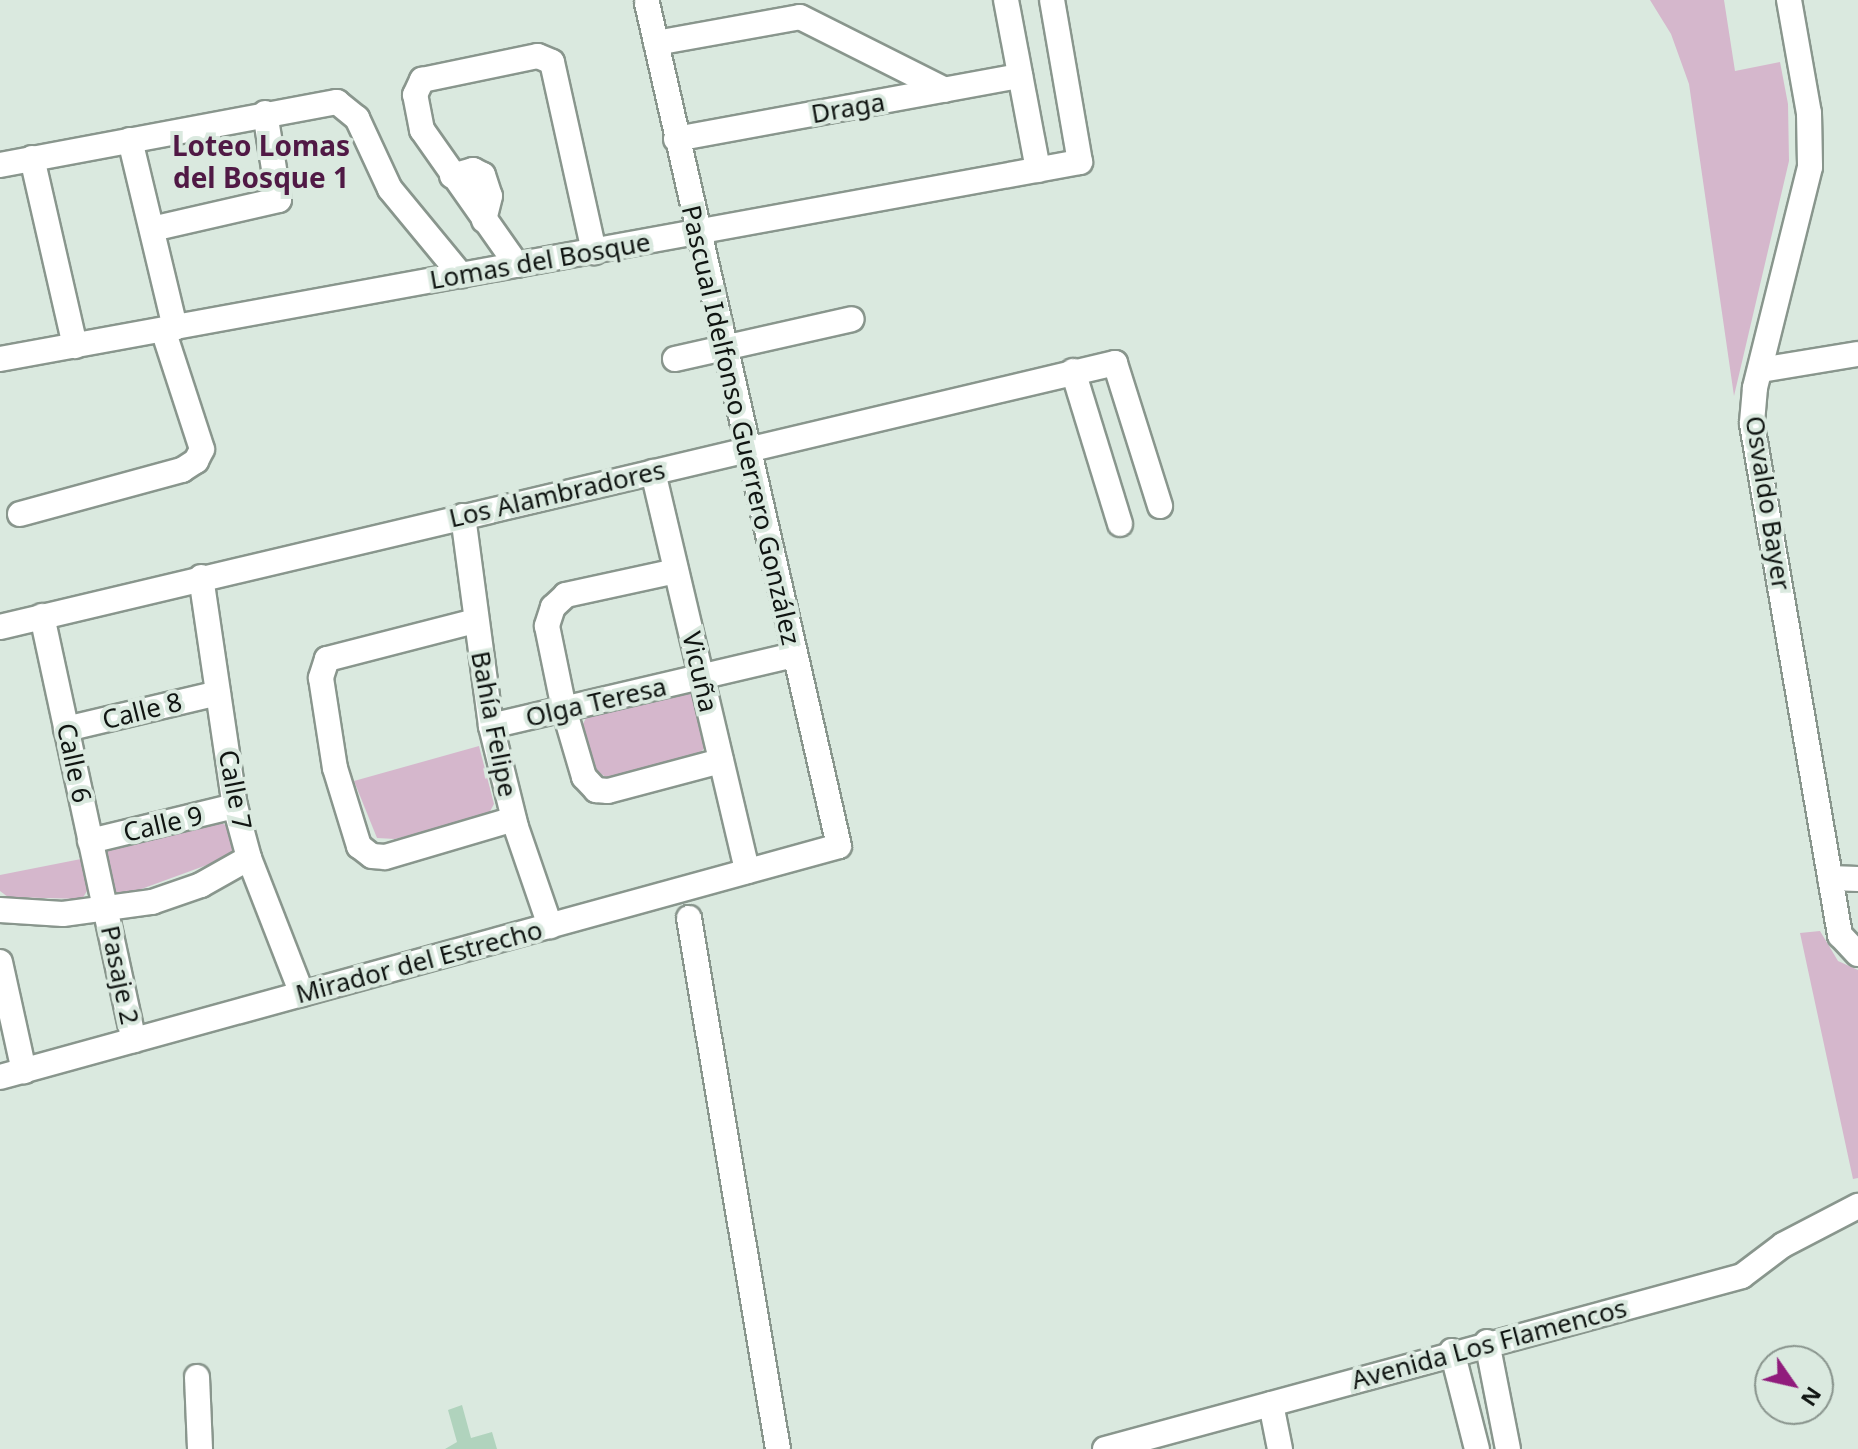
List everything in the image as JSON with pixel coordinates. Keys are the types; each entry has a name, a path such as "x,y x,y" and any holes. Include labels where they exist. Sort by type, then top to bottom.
{"street":[{"path":"1006,0 1038,170"},
{"name":"Lomas del Bosque","path":"0,359 1080,162 1052,0"},
{"name":"Osvaldo Bayer","path":"1789,0 1809,113 1810,167 1761,370 1752,424 1840,935 1857,950"},
{"name":"Pascual Idelfonso Guerrero González","path":"647,3 745,449 839,846"},
{"path":"656,43 805,18 945,90"},
{"path":"517,265 484,220 490,196 483,175 473,170 452,176 422,130 415,95 422,80 538,56 549,59 556,69 594,252"},
{"name":"Draga","path":"676,139 1020,76"},
{"path":"0,165 322,102 337,102 354,113 390,189 461,275"},
{"path":"152,229 279,200 265,113"},
{"path":"20,514 182,470 196,461 202,449 169,329 152,229 130,140"},
{"path":"32,158 75,346"},
{"path":"675,359 852,319"},
{"path":"1761,370 1858,354"},
{"name":"Los Alambradores","path":"0,627 1115,363 1160,506"},
{"path":"1073,371 1120,524"},
{"name":"Vicuña","path":"653,472 747,871"},
{"name":"Bahía Felipe","path":"463,516 491,726 514,819 550,926"},
{"path":"676,571 566,595 553,607 547,626 564,709 584,777 596,790 608,791 721,761"},
{"name":"Calle 7","path":"201,577 235,806 249,858 302,994"},
{"name":"Calle 6","path":"42,616 105,910"},
{"path":"475,621 332,656 323,665 321,678 335,768 359,846 385,857 514,819"},
{"name":"Olga Teresa","path":"491,726 794,655"},
{"name":"Calle 8","path":"66,729 218,693"},
{"name":"Calle 9","path":"90,841 235,806"},
{"name":"Mirador del Estrecho","path":"0,1077 839,846"},
{"path":"0,910 63,914 105,910 176,895 249,858"},
{"path":"1830,878 1858,879"},
{"name":"Pasaje 2","path":"105,910 134,1040"},
{"path":"689,918 778,1449"},
{"path":"0,962 24,1071"},
{"name":"Avenida Los Flamencos","path":"1105,1449 1470,1346 1742,1276 1775,1249 1858,1206"},
{"path":"1470,1346 1507,1446"},
{"path":"1470,1346 1477,1449"},
{"path":"197,1377 200,1449"},
{"path":"1271,1404 1280,1449"}],"shaded area":[{"path":"1650,0 1724,0 1735,71 1780,62 1788,104 1789,161 1734,396 1689,84 1671,34"},
{"path":"689,692 696,695 707,746 696,756 607,778 594,769 583,724 589,712"},
{"path":"479,746 494,804 488,815 395,839 377,838 354,781"},
{"path":"219,822 228,826 234,851 226,858 125,895 112,891 102,853 106,847"},
{"path":"81,859 89,888 82,899 8,897 0,891 0,875"},
{"path":"1820,931 1838,961 1858,970 1858,1178 1853,1179 1800,933"}],"building":[{"path":"462,1405 471,1438 492,1432 497,1449 445,1449 457,1442 448,1410"}],"district":[{"name":"Loteo Lomas del Bosque 1","path":"261,161"}]}
